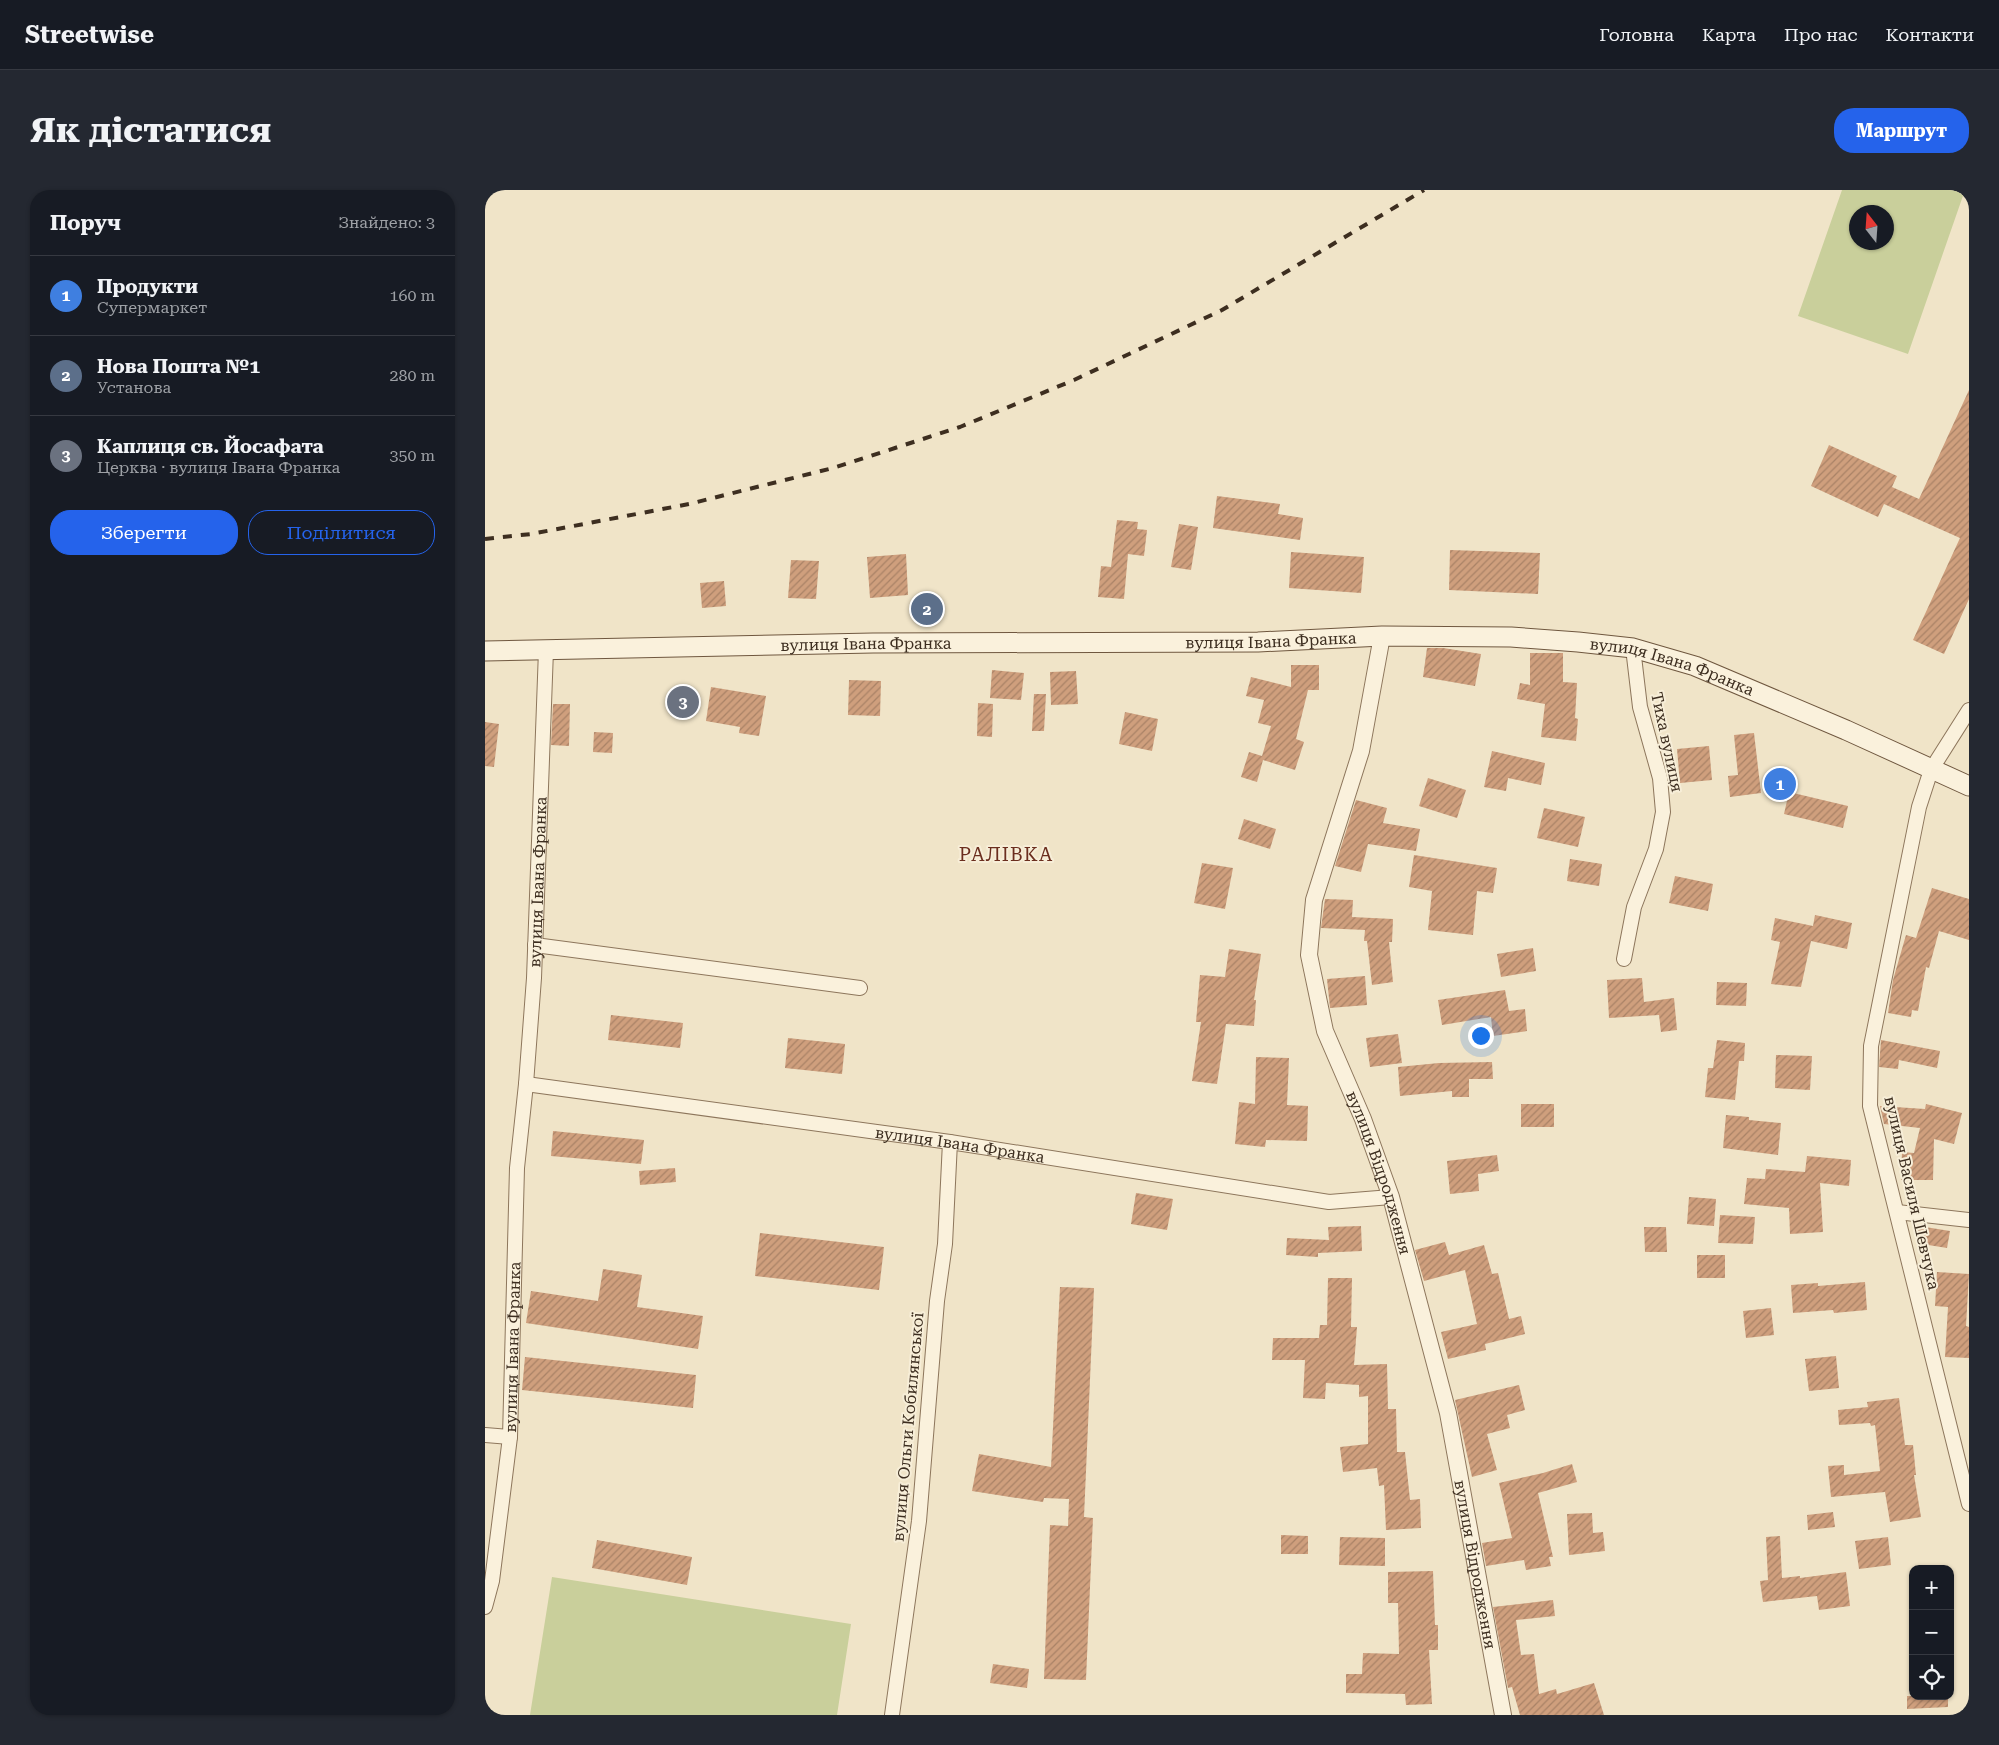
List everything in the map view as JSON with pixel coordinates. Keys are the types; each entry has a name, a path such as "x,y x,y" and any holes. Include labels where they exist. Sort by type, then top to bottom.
{"main road":[{"name":"вулиця Івана Франка","path":"485,651 873,643 1258,642 1382,636 1511,637 1633,648 1695,666 1846,730 1969,786"}],"street":[{"name":"вулиця Відродження","path":"1382,636 1361,750 1314,900 1309,954 1325,1031 1363,1119 1391,1197 1448,1413 1503,1715"},
{"name":"Тиха вулиця","path":"1624,959 1634,907 1656,849 1663,812 1661,778 1640,707 1633,648"},
{"name":"вулиця Івана Франка","path":"485,1607 492,1581 510,1437 517,1168 526,1084 535,945 546,650"},
{"name":"вулиця Василя Шевчука","path":"1969,710 1931,770 1919,807 1871,1046 1870,1106 1969,1504"},
{"path":"535,945 861,988"},
{"name":"вулиця Івана Франка","path":"526,1084 949,1142 1329,1202 1391,1197"},
{"name":"вулиця Ольги Кобилянської","path":"893,1715 919,1521 937,1301 945,1244 949,1142"},
{"path":"1897,1212 1969,1220"},
{"path":"485,1435 510,1437"}],"green space":[{"path":"1842,190 1965,190 1908,354 1798,316"},
{"path":"552,1577 851,1624 837,1715 530,1715"}],"building":[{"path":"1969,390 1969,599 1944,654 1913,640 1960,538 1884,504 1878,517 1811,486 1829,445 1897,476 1892,487 1919,499"},
{"path":"1217,496 1280,504 1278,514 1303,518 1300,540 1213,528"},
{"path":"1117,520 1138,522 1137,529 1147,530 1144,556 1128,554 1124,599 1098,597 1101,566 1111,567"},
{"path":"1179,524 1198,527 1191,570 1171,567"},
{"path":"1450,550 1540,553 1538,594 1449,590"},
{"path":"1291,552 1364,557 1361,593 1289,588"},
{"path":"906,554 908,595 870,598 867,557"},
{"path":"791,560 819,561 816,599 788,598"},
{"path":"724,581 726,606 702,608 700,583"},
{"path":"1427,648 1443,648 1481,654 1475,686 1423,677"},
{"path":"1530,653 1563,653 1563,682 1577,683 1575,718 1578,719 1576,741 1541,737 1545,704 1517,699 1520,683 1530,685"},
{"path":"1291,665 1319,665 1319,690 1308,690 1296,739 1304,742 1295,770 1263,760 1257,782 1241,777 1249,752 1262,756 1271,726 1258,723 1264,700 1246,696 1251,677 1291,687"},
{"path":"992,670 1024,673 1021,700 990,698"},
{"path":"1076,671 1078,704 1051,705 1050,672"},
{"path":"849,680 881,681 880,716 848,715"},
{"path":"711,687 766,696 759,736 739,733 740,727 706,721"},
{"path":"1034,694 1046,694 1044,731 1032,731"},
{"path":"978,703 993,704 992,737 977,736"},
{"path":"553,704 570,704 569,746 551,745"},
{"path":"1125,712 1158,719 1152,751 1119,744"},
{"path":"485,722 499,724 494,767 485,766"},
{"path":"594,732 613,733 612,753 593,752"},
{"path":"1754,733 1761,793 1730,797 1728,776 1738,775 1734,735"},
{"path":"1709,746 1712,780 1680,783 1677,749"},
{"path":"1492,751 1545,763 1541,785 1508,778 1506,791 1484,787"},
{"path":"1428,778 1466,790 1457,818 1419,806"},
{"path":"1789,792 1848,806 1843,828 1784,814"},
{"path":"1356,800 1387,808 1383,823 1420,829 1416,851 1368,844 1361,872 1335,866"},
{"path":"1544,808 1585,817 1578,847 1537,838"},
{"path":"1244,819 1276,829 1270,849 1238,839"},
{"path":"1414,855 1497,868 1493,893 1477,891 1473,935 1428,930 1432,891 1409,887"},
{"path":"1570,859 1602,864 1599,886 1567,881"},
{"path":"1202,863 1233,868 1225,909 1194,903"},
{"path":"1675,876 1713,884 1708,911 1669,903"},
{"path":"1932,888 1969,899 1969,940 1939,931 1929,968 1926,967 1918,1011 1912,1010 1911,1017 1888,1013 1893,980 1906,935 1916,938"},
{"path":"1325,899 1353,900 1352,917 1393,919 1392,942 1389,942 1393,982 1372,985 1367,941 1364,941 1365,930 1321,928"},
{"path":"1815,915 1852,923 1847,949 1811,941 1801,987 1771,984 1780,942 1771,940 1775,918 1813,926"},
{"path":"1533,948 1536,971 1501,977 1497,954"},
{"path":"1229,949 1261,954 1254,1000 1256,1000 1254,1026 1226,1024 1217,1084 1192,1081 1201,1022 1196,1022 1200,975 1225,977"},
{"path":"1365,976 1367,1005 1330,1008 1327,979"},
{"path":"1642,978 1644,1002 1674,998 1677,1030 1661,1032 1659,1015 1609,1018 1607,980"},
{"path":"1717,982 1747,983 1746,1006 1716,1005"},
{"path":"1505,990 1509,1011 1525,1009 1527,1031 1493,1036 1491,1017 1442,1025 1438,1000"},
{"path":"611,1015 683,1023 680,1048 608,1040"},
{"path":"1398,1034 1402,1063 1370,1067 1366,1038"},
{"path":"788,1038 845,1044 842,1074 785,1068"},
{"path":"1717,1040 1745,1043 1744,1061 1739,1061 1735,1100 1705,1097 1708,1068 1713,1068"},
{"path":"1881,1040 1940,1051 1937,1068 1899,1060 1898,1069 1879,1067"},
{"path":"1776,1055 1812,1056 1810,1090 1775,1088"},
{"path":"1256,1057 1289,1058 1287,1105 1308,1106 1307,1141 1266,1140 1265,1147 1235,1144 1239,1102 1255,1104"},
{"path":"1492,1062 1493,1079 1469,1079 1469,1097 1452,1097 1452,1091 1400,1096 1398,1067 1439,1063"},
{"path":"1521,1104 1554,1104 1554,1127 1521,1127"},
{"path":"1926,1104 1962,1113 1954,1144 1934,1139 1933,1180 1901,1180 1902,1152 1914,1153 1920,1128 1884,1124 1880,1106 1925,1109"},
{"path":"1726,1115 1749,1117 1749,1120 1781,1123 1778,1155 1723,1148"},
{"path":"553,1131 644,1140 641,1164 551,1156"},
{"path":"1497,1155 1499,1171 1478,1174 1479,1191 1450,1194 1447,1161"},
{"path":"1807,1156 1851,1160 1849,1186 1820,1183 1823,1232 1790,1234 1789,1208 1744,1204 1747,1178 1765,1179 1766,1169 1805,1172"},
{"path":"675,1168 676,1182 640,1185 639,1171"},
{"path":"1136,1193 1173,1199 1167,1230 1131,1224"},
{"path":"1689,1197 1716,1199 1714,1226 1687,1224"},
{"path":"1720,1215 1755,1217 1753,1244 1718,1243"},
{"path":"1361,1226 1362,1251 1318,1253 1318,1257 1286,1255 1287,1238 1329,1240 1328,1227"},
{"path":"1919,1226 1950,1231 1947,1248 1916,1243"},
{"path":"1644,1227 1666,1227 1667,1252 1645,1252"},
{"path":"760,1233 884,1247 879,1290 755,1276"},
{"path":"1445,1242 1449,1255 1484,1245 1492,1274 1498,1273 1509,1319 1521,1316 1525,1334 1485,1344 1486,1350 1448,1359 1441,1332 1477,1324 1465,1270 1424,1281 1415,1250"},
{"path":"1697,1255 1725,1255 1725,1278 1697,1278"},
{"path":"603,1269 642,1275 637,1307 703,1316 698,1349 526,1323 531,1291 598,1301"},
{"path":"1937,1272 1969,1274 1966,1326 1969,1327 1969,1358 1945,1357 1948,1307 1935,1306"},
{"path":"1328,1278 1352,1278 1351,1327 1357,1327 1354,1365 1387,1364 1388,1409 1396,1409 1397,1452 1405,1452 1410,1500 1420,1499 1421,1528 1386,1530 1384,1485 1379,1486 1377,1468 1343,1472 1340,1447 1368,1444 1368,1396 1359,1397 1359,1385 1326,1383 1325,1399 1303,1398 1305,1360 1272,1360 1273,1338 1319,1338 1320,1325 1327,1325"},
{"path":"1865,1282 1867,1310 1834,1313 1833,1310 1793,1313 1791,1285 1818,1283 1818,1286"},
{"path":"1060,1287 1094,1288 1084,1517 1093,1518 1086,1680 1044,1679 1050,1525 1068,1526 1069,1499 1044,1498 1043,1502 972,1491 979,1454 1051,1467"},
{"path":"1771,1308 1774,1335 1746,1338 1743,1311"},
{"path":"1836,1356 1839,1388 1809,1391 1805,1359"},
{"path":"525,1357 696,1375 693,1408 522,1390"},
{"path":"1519,1385 1525,1410 1507,1415 1510,1428 1487,1434 1497,1470 1472,1477 1455,1400"},
{"path":"1899,1398 1905,1445 1913,1445 1916,1475 1914,1475 1921,1517 1890,1522 1885,1492 1831,1497 1828,1466 1844,1465 1844,1475 1880,1471 1875,1425 1871,1426 1870,1423 1839,1425 1838,1410 1868,1407 1867,1402"},
{"path":"1572,1464 1577,1482 1538,1493 1553,1557 1549,1557 1551,1566 1526,1570 1524,1560 1486,1566 1482,1543 1512,1538 1499,1483"},
{"path":"1833,1512 1835,1527 1808,1530 1807,1515"},
{"path":"1592,1513 1593,1533 1603,1532 1605,1551 1569,1555 1567,1514"},
{"path":"1281,1535 1308,1536 1308,1554 1281,1554"},
{"path":"1780,1536 1782,1578 1800,1576 1800,1578 1846,1572 1850,1606 1819,1610 1817,1596 1763,1602 1760,1581 1768,1580 1766,1537"},
{"path":"1340,1537 1385,1538 1385,1566 1339,1565"},
{"path":"1888,1537 1891,1565 1859,1569 1855,1541"},
{"path":"597,1540 692,1557 687,1585 592,1568"},
{"path":"1433,1571 1435,1625 1438,1625 1438,1650 1429,1650 1432,1704 1406,1705 1405,1694 1346,1693 1346,1674 1362,1674 1363,1653 1399,1654 1398,1603 1388,1603 1388,1572"},
{"path":"1553,1600 1555,1616 1516,1620 1521,1655 1534,1654 1539,1694 1556,1689 1557,1694 1594,1683 1604,1715 1520,1715 1512,1687 1508,1688 1493,1607"},
{"path":"993,1664 1029,1669 1027,1688 990,1683"},
{"path":"1907,1696 1909,1696 1909,1700 1948,1700 1948,1707 1907,1709"}],"railway":[{"path":"485,539 531,534 689,504 833,468 960,427 1074,380 1222,310 1424,190"}],"place":[{"name":"Нова Пошта №1","path":"927,609"},
{"name":"Каплиця св. Йосафата","path":"683,702"},
{"name":"Продукти","path":"1780,784"}],"district":[{"name":"РАЛІВКА","path":"1006,854"}]}
